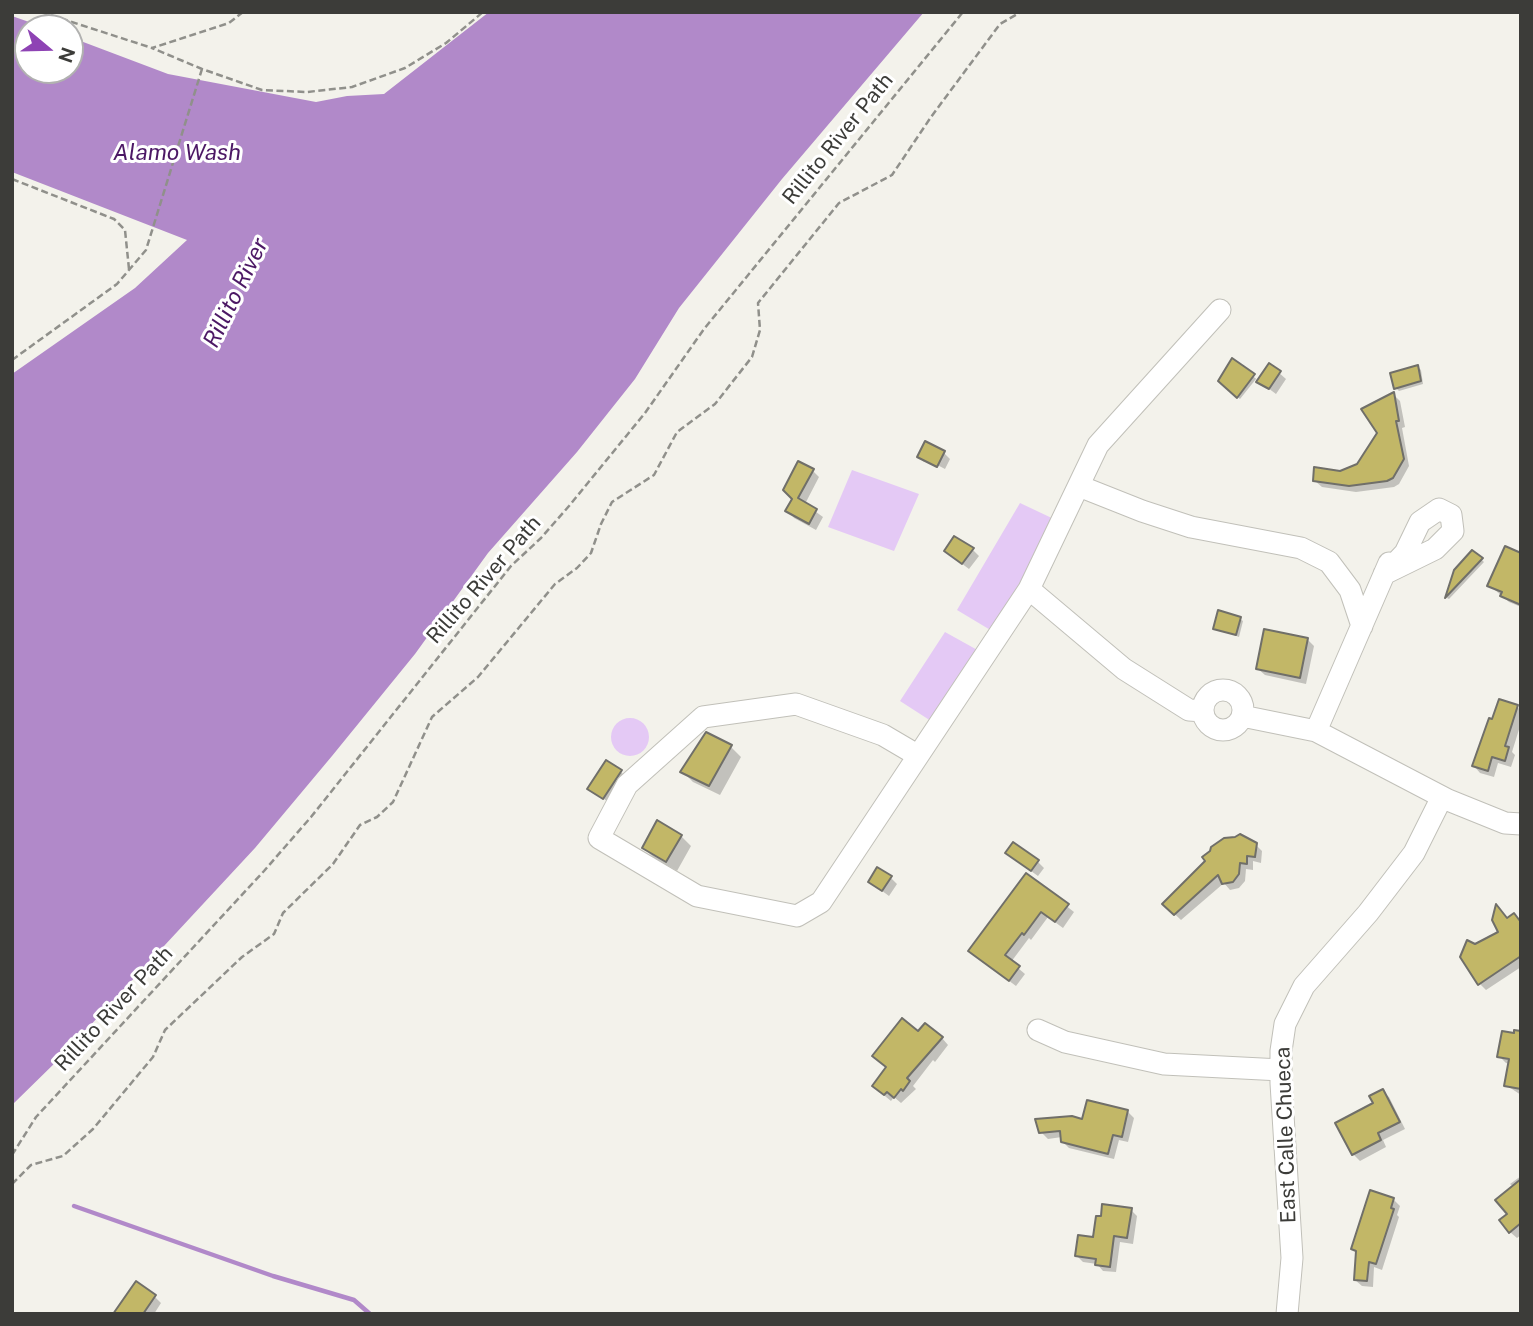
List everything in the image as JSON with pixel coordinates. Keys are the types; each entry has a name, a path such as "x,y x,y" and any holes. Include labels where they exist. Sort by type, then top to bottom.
{"street":[{"path":"917,755 883,735 796,704 703,716 627,785 599,838 698,896 797,916 821,902 1029,589 1098,445 1220,310"},
{"path":"1079,486 1191,527 1301,548 1329,562 1350,590 1363,626"},
{"path":"1316,731 1394,552"},
{"path":"1029,589 1124,669 1189,710 1203,711 1210,694 1222,690 1234,694 1239,698 1242,716 1316,731 1442,797 1505,823 1521,824"},
{"name":"East Calle Chueca","path":"1287,1314 1292,1258 1281,1070 1285,1024 1304,986 1368,914 1414,853 1442,797"},
{"path":"1038,1031 1065,1042 1164,1064 1281,1070"}],"path":[{"path":"41,12 152,48 262,90 307,92 352,87 405,68 446,43 483,12"},
{"path":"152,48 229,23 243,12"},
{"name":"Rillito River Path","path":"12,1155 36,1117 311,817 511,566 541,538 645,413 704,329 963,12"},
{"path":"12,1184 31,1165 63,1156 93,1129 153,1057 164,1030 242,957 274,934 283,913 333,864 360,825 377,817 393,802 432,717 478,677 555,584 577,568 591,553 612,502 654,475 677,432 715,404 752,357 760,330 758,303 839,203 892,175 1000,24 1021,12"},
{"path":"12,360 117,284 146,250 202,69"},
{"path":"12,179 114,219 125,230 129,270"}],"shaded area":[{"path":"852,470 919,494 894,551 828,527"},
{"path":"1020,503 1056,520 992,631 957,610"},
{"path":"945,632 981,652 931,721 900,701"},
{"path":"630,718 643,724 649,737 643,750 630,756 617,750 611,737 617,724"}],"water":[{"path":"489,12 924,12 782,179 679,308 635,379 577,452 488,553 415,654 332,756 255,848 60,1058 12,1105 12,374 135,288 187,240 12,172 12,16 14,84 84,84 84,42 168,74 316,102 347,96 384,94"}],"building":[{"path":"1232,358 1255,374 1237,398 1218,381"},
{"path":"1269,363 1281,371 1269,389 1256,382"},
{"path":"1418,365 1421,381 1394,389 1390,373"},
{"path":"1394,392 1399,421 1396,421 1404,459 1393,478 1349,486 1313,481 1314,467 1340,471 1357,464 1377,433 1361,409"},
{"path":"925,441 945,451 937,467 917,457"},
{"path":"798,461 814,469 798,498 817,509 809,524 785,511 792,499 783,490"},
{"path":"954,536 974,548 962,564 944,551"},
{"path":"1505,546 1521,553 1521,605 1500,596 1502,592 1487,586"},
{"path":"1472,550 1483,558 1445,598 1454,570"},
{"path":"1218,610 1241,617 1236,635 1213,629"},
{"path":"1264,629 1308,638 1300,678 1256,669"},
{"path":"1499,699 1518,705 1505,746 1509,747 1505,761 1492,757 1488,771 1472,766 1489,718 1492,719"},
{"path":"706,732 732,745 709,786 680,772"},
{"path":"606,760 622,770 603,799 587,789"},
{"path":"657,820 682,835 666,862 642,848"},
{"path":"1240,834 1257,843 1255,857 1247,856 1247,864 1240,863 1239,874 1233,882 1222,884 1218,875 1174,915 1162,904 1205,861 1202,857 1211,847 1224,838"},
{"path":"1013,842 1039,860 1031,871 1005,853"},
{"path":"877,867 892,876 882,891 868,882"},
{"path":"1026,873 1069,904 1055,922 1041,912 1024,935 1022,933 1005,955 1020,966 1009,981 968,951"},
{"path":"1496,904 1507,918 1514,913 1520,921 1521,956 1478,985 1460,957 1467,940 1475,944 1498,932 1492,920"},
{"path":"902,1018 918,1031 925,1023 943,1037 907,1078 910,1081 903,1091 901,1089 894,1098 887,1092 884,1095 872,1086 886,1067 872,1056"},
{"path":"1514,1030 1521,1031 1521,1089 1504,1086 1509,1059 1497,1057 1502,1031 1514,1033"},
{"path":"1383,1089 1400,1122 1378,1133 1381,1140 1352,1155 1335,1123 1373,1103 1369,1096"},
{"path":"1087,1100 1128,1110 1122,1137 1113,1135 1108,1154 1061,1142 1060,1131 1039,1133 1035,1119 1072,1116 1082,1119"},
{"path":"1521,1179 1521,1223 1509,1233 1499,1220 1507,1214 1495,1200"},
{"path":"1370,1190 1394,1198 1391,1208 1394,1209 1376,1264 1369,1262 1367,1281 1354,1280 1356,1251 1351,1249"},
{"path":"1102,1204 1132,1208 1127,1238 1114,1236 1110,1267 1095,1265 1096,1259 1075,1256 1078,1235 1093,1237 1096,1216 1101,1216"},
{"path":"136,1281 156,1295 143,1314 113,1314"}],"waterway":[{"path":"74,1206 273,1276 354,1300 370,1314"}],"water label":[{"name":"Alamo Wash","path":"177,153"},
{"name":"Rillito River","path":"236,293"}]}
